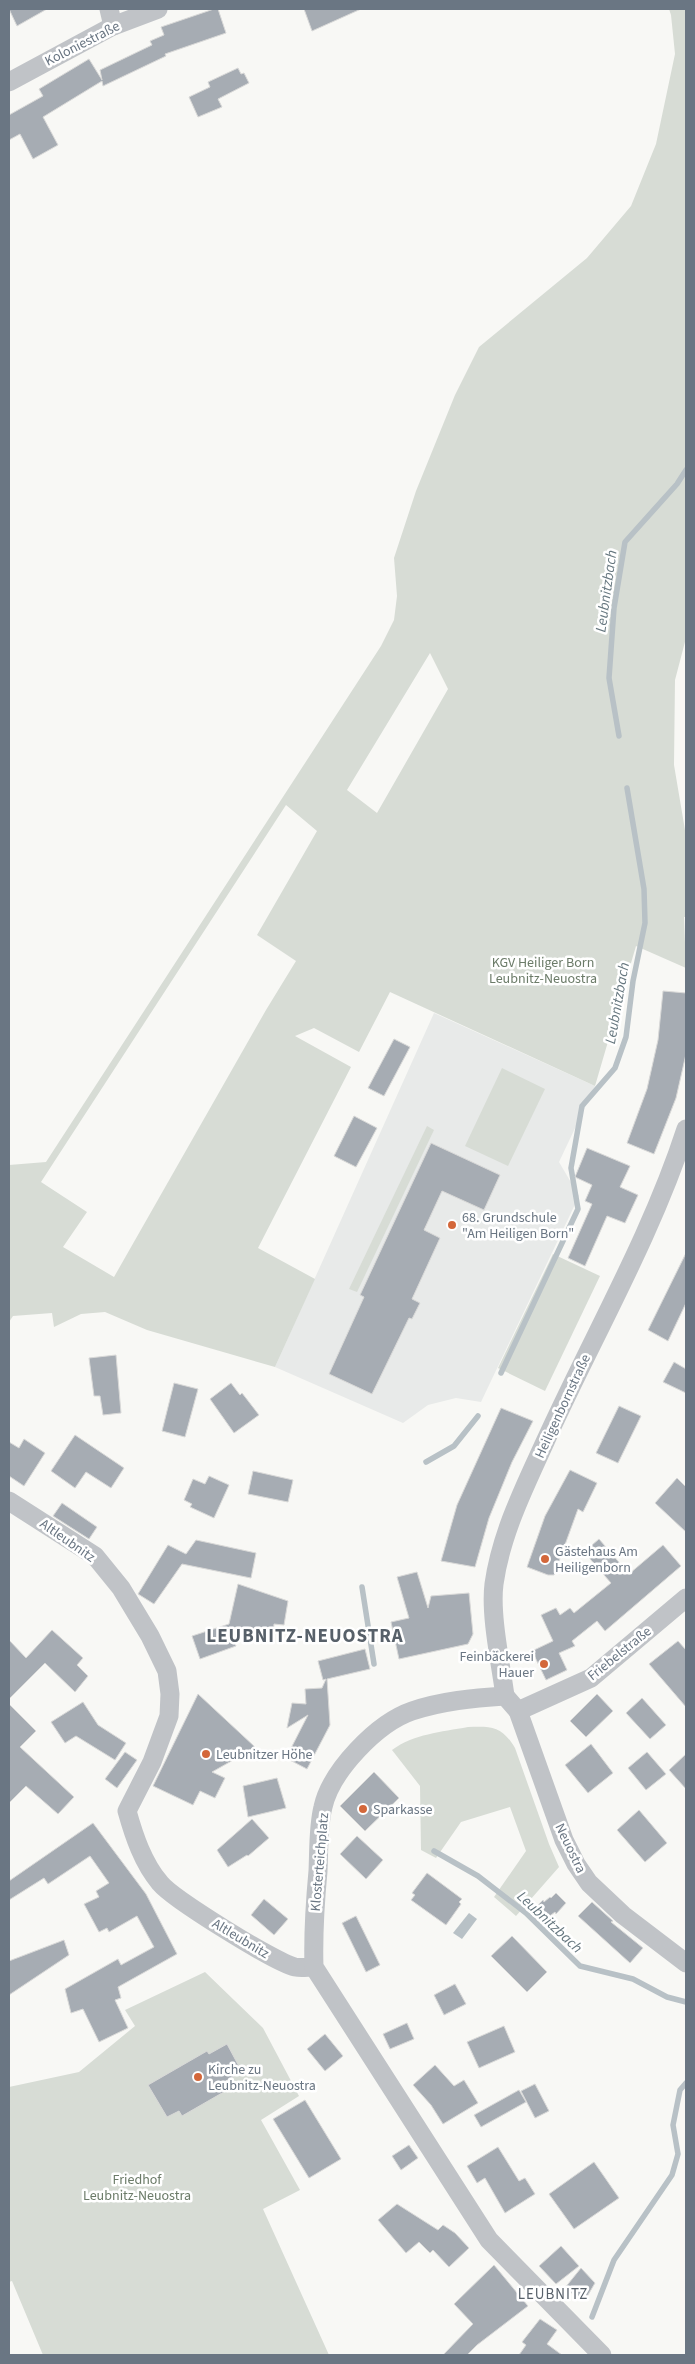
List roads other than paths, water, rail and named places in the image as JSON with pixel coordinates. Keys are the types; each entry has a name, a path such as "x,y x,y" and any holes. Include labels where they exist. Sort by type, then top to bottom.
{"street":[{"name":"Koloniestraße","path":"9,82 111,18 158,9"},
{"name":"Heiligenbornstraße","path":"505,1696 496,1635 494,1586 501,1551 514,1511 558,1412 664,1190 686,1129"},
{"name":"Altleubnitz","path":"9,1501 95,1556 121,1588 150,1636 167,1671 170,1694 169,1716 152,1762 128,1811 135,1840 159,1882 186,1904 278,1960 295,1967 314,1967"},
{"name":"Friebelstraße","path":"518,1711 591,1678 686,1598"},
{"name":"Neuostra","path":"505,1696 518,1711 564,1840 576,1864 589,1883 624,1915 686,1963"},
{"name":"Klosterteichplatz","path":"314,1967 313,1938 323,1807 333,1781 366,1743 388,1725 410,1712 461,1698 505,1696"},
{"path":"314,1967 489,2240 602,2355"}],"waterway":[{"name":"Leubnitzbach","path":"619,736 609,678 614,608 625,542 677,484 686,470"},
{"name":"Leubnitzbach","path":"501,1373 578,1209 571,1168 582,1106 615,1068 626,1037 633,981 645,923 644,889 627,788"},
{"name":"Leubnitzbach","path":"426,1462 454,1446 478,1416"},
{"name":"Leubnitzbach","path":"362,1587 374,1664"},
{"name":"Leubnitzbach","path":"434,1851 478,1876 526,1913 580,1966 633,1979 667,1997 686,2002"},
{"name":"Leubnitzbach","path":"592,2317 614,2260 672,2175 678,2154 673,2125 680,2090 686,2083"}],"place":[{"name":"68. Grundschule \"Am Heiligen Born\"","path":"452,1225"},
{"name":"Gästehaus Am Heiligenborn","path":"545,1559"},
{"name":"Feinbäckerei Hauer","path":"544,1664"},
{"name":"Leubnitzer Höhe","path":"206,1754"},
{"name":"Sparkasse","path":"363,1809"},
{"name":"Kirche zu Leubnitz-Neuostra","path":"198,2077"}],"district":[{"name":"LEUBNITZ-NEUOSTRA","path":"305,1635"},
{"name":"LEUBNITZ","path":"553,2294"}],"park label":[{"name":"KGV Heiliger Born Leubnitz-Neuostra","path":"543,970"},
{"name":"Friedhof Leubnitz-Neuostra","path":"137,2188"}]}
